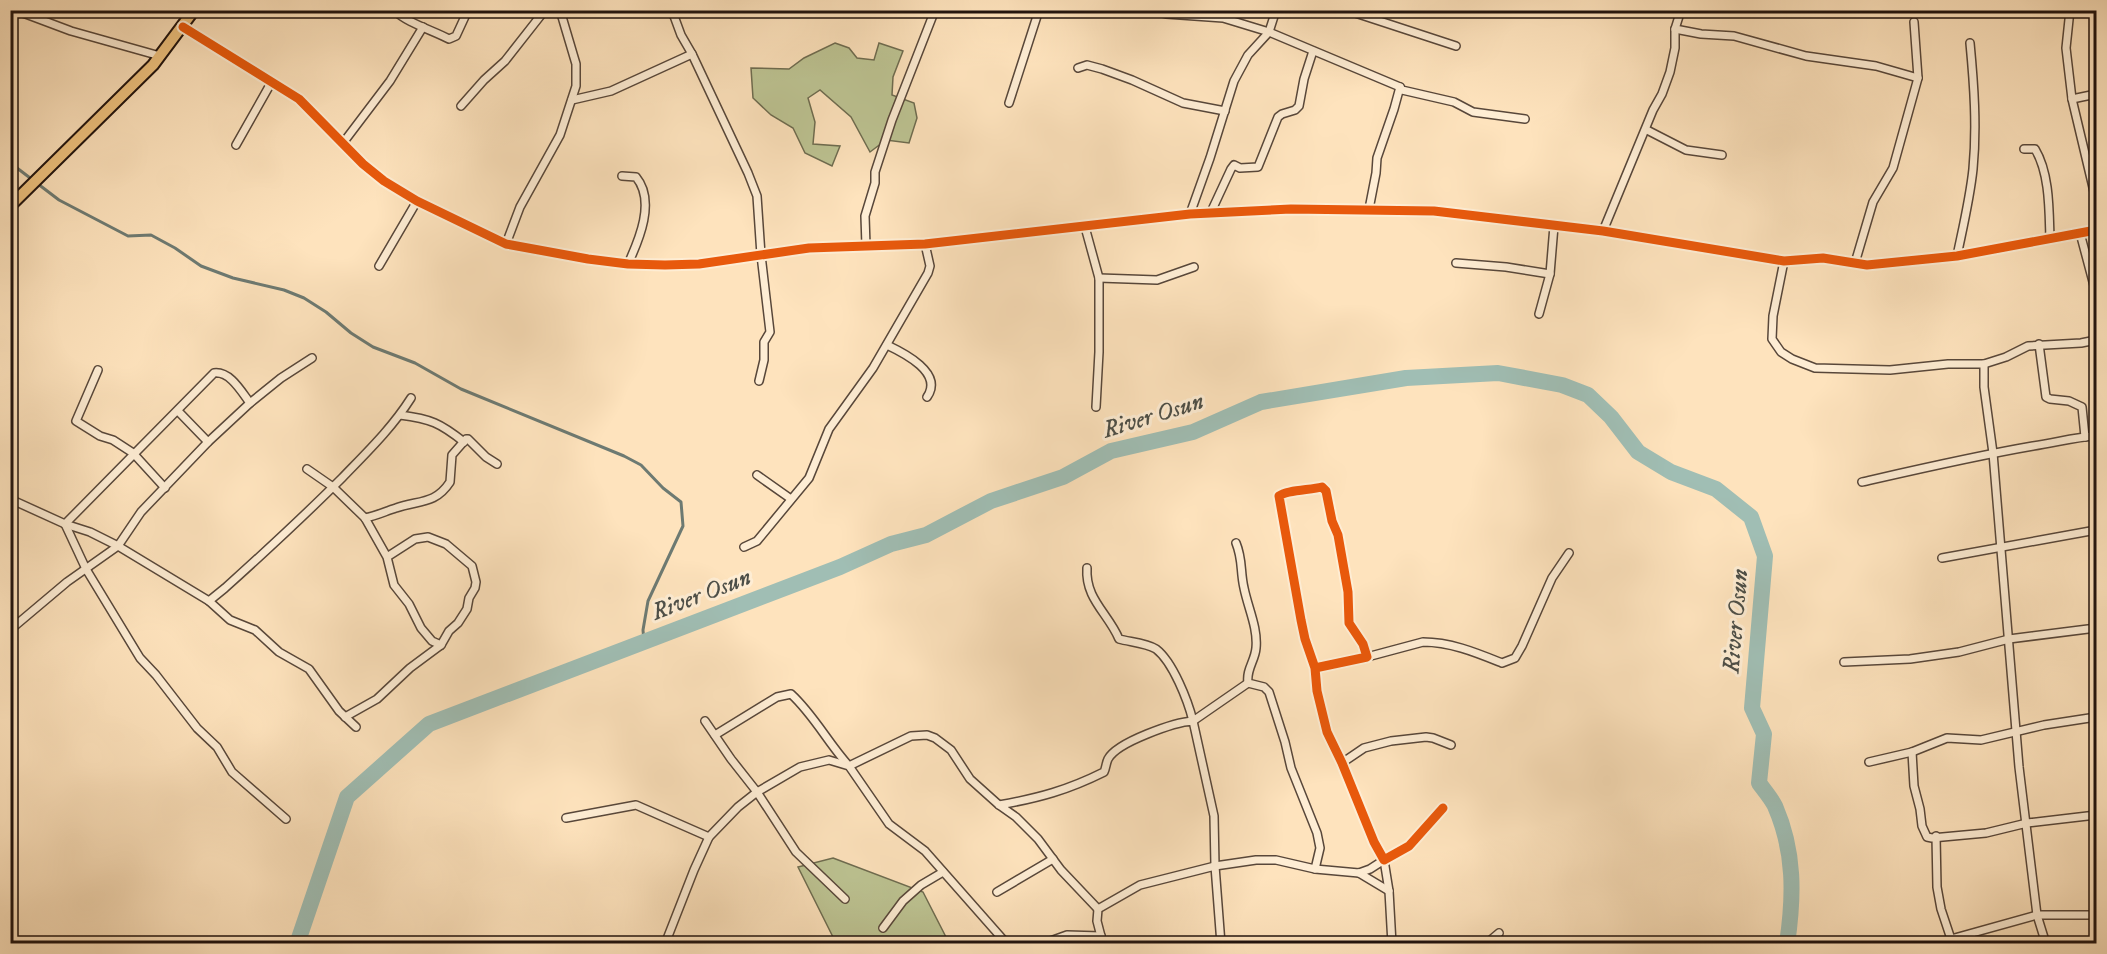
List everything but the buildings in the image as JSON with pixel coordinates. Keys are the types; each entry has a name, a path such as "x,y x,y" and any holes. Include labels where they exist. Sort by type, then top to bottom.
{"main road":[{"path":"10,206 160,56 194,10"}],"street":[{"path":"15,10 71,31 160,56"},
{"path":"394,10 400,17 449,39 456,36 468,10"},
{"path":"461,106 505,61 545,10"},
{"path":"506,243 520,207 560,135 576,86 576,64 560,10"},
{"path":"682,10 671,13 757,196 770,332 764,342 764,360 759,381"},
{"path":"866,246 865,216 875,183 875,172 892,120 935,10"},
{"path":"1009,104 1039,10"},
{"path":"1151,10 1166,14 1223,18 1269,32 1400,87 1402,90 1454,102 1473,112 1525,119"},
{"path":"1190,214 1234,81 1248,55 1269,32 1276,10"},
{"path":"1346,10 1456,46"},
{"path":"1603,231 1670,72 1675,48 1675,29 1681,10"},
{"path":"2070,10 2066,48 2072,99 2097,200"},
{"path":"1855,263 1872,202 1893,168 1918,78 1914,22"},
{"path":"183,27 299,99 363,164 384,181 417,201 506,243 588,260 628,264 699,264 809,248 925,244 1190,214 1291,209 1434,211 1603,231 1784,261 1823,258 1867,265 1957,256 2097,230"},
{"path":"343,143 390,81 423,27"},
{"path":"1675,29 1701,34 1734,36 1806,56 1876,66 1918,78"},
{"path":"1957,256 1974,147 1974,97 1970,43"},
{"path":"1211,212 1234,165 1240,168 1258,167 1278,117 1295,111 1299,106 1304,79 1313,51"},
{"path":"572,100 611,91 692,54"},
{"path":"1078,68 1087,65 1102,69 1183,103 1225,111"},
{"path":"236,145 271,83"},
{"path":"1369,209 1377,158 1400,87"},
{"path":"2072,99 2097,94"},
{"path":"1647,130 1686,150 1722,154"},
{"path":"2024,149 2035,149 2040,158 2048,196 2050,239"},
{"path":"622,176 636,177 639,180 645,217 642,232 628,264"},
{"path":"379,266 417,201"},
{"path":"1539,314 1550,274 1554,226"},
{"path":"1085,227 1099,278 1096,407"},
{"path":"2080,233 2097,293"},
{"path":"744,547 757,541 808,478 829,429 873,369 928,273 930,266 925,244"},
{"path":"1784,261 1773,316 1772,339 1781,352 1815,368 1890,370 1948,364 1984,364 2006,357 2028,346 2097,340"},
{"path":"1456,263 1506,267 1550,274"},
{"path":"1099,278 1157,280 1194,267"},
{"path":"2039,344 2046,397 2069,401 2082,407 2085,437"},
{"path":"887,345 901,351 925,369 931,385 927,397"},
{"path":"10,630 67,582 118,546 141,512 208,442 250,403 281,378 312,358"},
{"path":"1984,364 1984,387 1993,453 2017,731 2037,915 2046,944"},
{"path":"1970,365 1979,373 1984,387"},
{"path":"98,370 76,421 133,453 165,488"},
{"path":"65,524 214,373 229,377 250,403"},
{"path":"209,601 234,581 333,487 376,443 411,398"},
{"path":"178,411 208,442"},
{"path":"400,415 428,419 444,426 464,442"},
{"path":"1862,482 1940,463 2074,437 2097,436"},
{"path":"365,518 377,516 398,507 422,503 435,497 450,482 452,455 468,440 497,464"},
{"path":"307,469 333,487 365,518 387,557 394,585 409,604 421,628 432,641 441,645"},
{"path":"757,475 791,499"},
{"path":"1367,657 1363,644 1349,623 1348,592 1338,535 1324,488 1283,493 1279,496 1279,503 1305,639 1315,668 1317,691 1327,732 1384,860 1389,891 1392,944"},
{"path":"10,499 118,546 209,601 230,620 255,630 279,652 309,669 330,700 356,728"},
{"path":"65,524 86,569 140,657 197,728 218,747 232,772 286,819"},
{"path":"1942,558 2097,530"},
{"path":"345,717 377,699 410,668 441,645 467,609 476,582 472,566 446,544 428,537 415,539 387,557"},
{"path":"1236,543 1242,559 1244,589 1256,637 1255,653 1247,676 1248,684"},
{"path":"1315,668 1423,642 1458,647 1502,663 1509,662 1515,658 1522,646 1552,578 1569,553"},
{"path":"1087,568 1088,589 1112,624 1119,639 1155,648 1174,674 1188,700 1214,816 1221,944"},
{"path":"1844,662 1910,659 1959,652 2009,639 2097,628"},
{"path":"999,805 1043,797 1078,785 1104,772 1107,760 1134,739 1180,722 1193,721 1248,684 1264,687 1269,692 1291,768 1317,833 1320,848 1316,869"},
{"path":"715,735 777,698 791,694 815,720 889,824 925,851 1007,944"},
{"path":"1869,762 1912,752 1947,738 1981,740 2017,731 2097,717"},
{"path":"705,721 757,792 796,852 845,899"},
{"path":"665,944 709,837 738,807 757,792 800,767 829,760 849,766 911,735 927,735 951,750 970,779 1016,817 1038,839 1098,909 1097,921 1102,940 1067,935 1042,944"},
{"path":"1342,763 1364,748 1391,741 1426,737 1451,745"},
{"path":"1912,752 1912,771 1922,826 1927,837 1986,833 2027,823 2097,815"},
{"path":"566,818 636,805 709,837"},
{"path":"1359,873 1409,846 1443,808"},
{"path":"1936,836 1937,887 1941,909 1952,941 2037,915 2097,915"},
{"path":"997,892 1053,859"},
{"path":"1098,909 1140,885 1215,866 1270,860 1316,869 1359,873 1389,891"},
{"path":"883,928 903,901 921,885 943,872"},
{"path":"1486,944 1499,933"}],"green space":[{"path":"835,43 849,48 857,58 874,60 879,43 903,51 893,77 892,95 914,103 917,118 909,143 886,140 870,152 851,117 820,90 808,98 815,122 813,144 840,146 832,166 805,153 793,128 771,115 753,98 751,68 789,69 804,58"},
{"path":"833,858 923,892 949,943 836,943 798,867"}],"waterway":[{"path":"10,165 59,200 128,236 151,235 201,266 233,278 284,290 304,298 373,347 415,363 461,389 641,465 663,488 681,502 683,526 648,601 643,630 644,642"},
{"name":"River Osun","path":"297,944 347,797 429,724 840,567 891,544 926,535 991,501 1063,477 1111,451 1193,432 1261,402 1406,378 1498,373 1562,385 1588,395 1611,417 1638,452 1671,472 1716,489 1751,517 1765,556 1752,708 1764,734 1759,783 1775,806 1782,823 1789,857 1792,891 1787,944"}],"cycle path":[{"path":"183,27 299,99 363,164 384,181 417,201 506,244 628,264 699,264 809,248 925,244 1190,214 1291,209 1434,211 1603,231 1784,261 1823,258 1867,265 1957,256 2096,230"},
{"path":"1315,668 1301,620 1279,496 1287,492 1322,487 1326,491 1332,521 1338,535 1348,592 1349,623 1363,644 1367,657 1315,668 1317,691 1327,732 1374,842 1384,860 1409,846 1443,808"}]}
